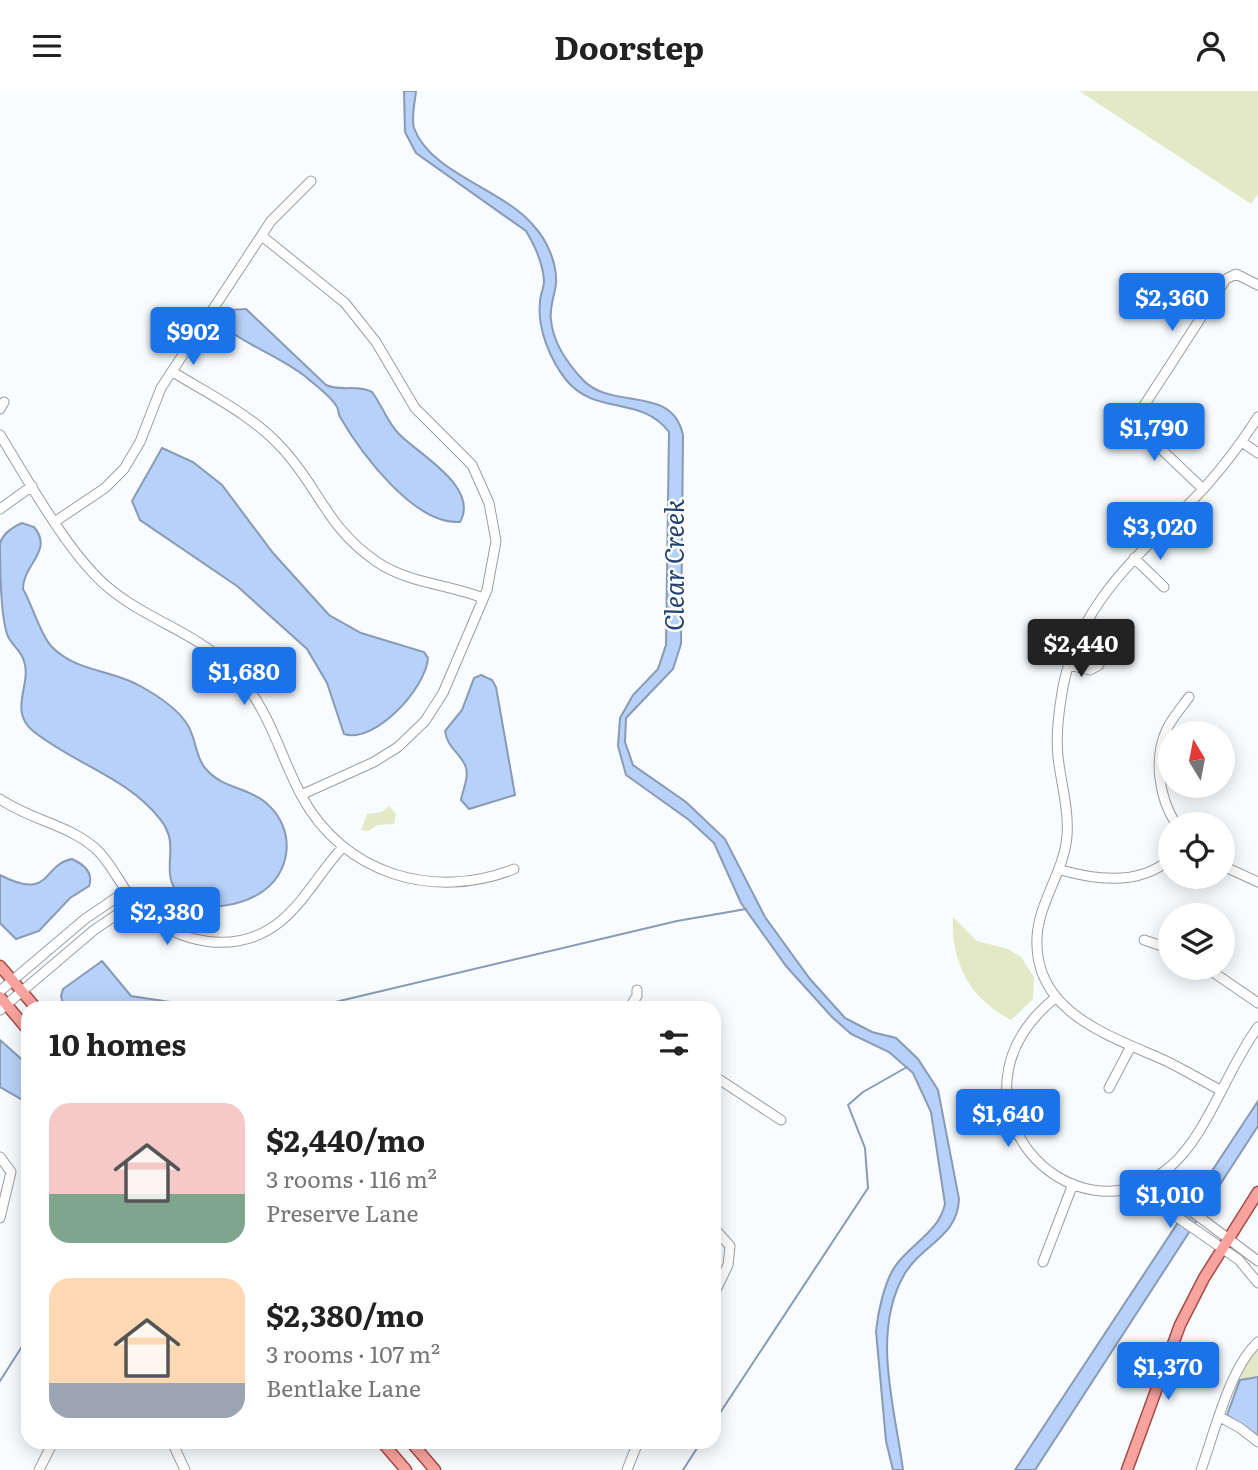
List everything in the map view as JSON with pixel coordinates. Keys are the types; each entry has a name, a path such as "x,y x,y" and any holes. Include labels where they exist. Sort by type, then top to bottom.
{"main road":[{"path":"0,966 29,1001"},
{"path":"2,1004 21,1023"},
{"path":"1127,1470 1180,1325 1258,1194"},
{"path":"388,1449 406,1470"},
{"path":"417,1449 435,1470"}],"street":[{"path":"56,521 105,488 124,469 140,442 155,400 173,372 279,210 311,181"},
{"path":"262,236 345,303 376,342 415,408 454,445 479,475 489,503 496,541 492,577 443,693 425,721 398,747 374,762 301,795"},
{"path":"1203,489 1138,427 1136,418 1226,279 1236,274 1258,285"},
{"path":"173,372 266,432 292,459 335,526 379,563 418,582 483,598"},
{"path":"1220,1090 1075,1018 1055,998 1043,976 1037,936 1044,905 1061,870 1068,827 1057,736 1061,696 1074,648 1093,607 1134,558 1203,489 1242,442 1258,417"},
{"path":"0,435 92,573 136,607 191,635 236,673 269,718 301,795 320,823 343,847 388,872 438,883 475,881 514,869"},
{"path":"1242,442 1258,453"},
{"path":"0,509 32,486"},
{"path":"1134,558 1164,587"},
{"path":"1069,665 1090,670 1100,665 1097,655 1074,648"},
{"path":"1171,812 1162,789 1159,768 1167,728 1189,697"},
{"path":"0,799 82,838 101,854 134,902 158,924 195,940 220,942 250,937 280,921 343,847"},
{"path":"1061,870 1089,878 1112,880 1139,875 1158,865"},
{"path":"1235,871 1258,882"},
{"path":"0,991 85,919 126,891"},
{"path":"2,1004 21,992 94,930 134,902"},
{"path":"1144,940 1158,945"},
{"path":"1224,980 1258,1003"},
{"path":"634,1001 637,990"},
{"path":"1055,998 1031,1021 1015,1048 1007,1073 1006,1099 1013,1124 1026,1149 1051,1173 1073,1184 1112,1189 1162,1173 1190,1144 1258,1027"},
{"path":"1109,1088 1131,1046"},
{"path":"721,1081 781,1120"},
{"path":"0,1157 11,1172 0,1218"},
{"path":"1162,1173 1186,1205 1226,1244 1258,1283"},
{"path":"1150,1179 1177,1217 1258,1261"},
{"path":"1042,1262 1073,1184"},
{"path":"721,1236 730,1246 727,1265 721,1278"},
{"path":"1202,1470 1244,1360 1258,1342"},
{"path":"1220,1417 1258,1442"},
{"path":"39,1470 50,1449"},
{"path":"175,1449 185,1470"},
{"path":"627,1470 635,1449"}],"green space":[{"path":"1079,91 1258,91 1258,194 1251,204"},
{"path":"389,806 396,814 394,824 378,825 368,831 361,830 367,814 382,812"},
{"path":"953,917 977,941 1008,949 1021,957 1034,977 1033,999 1011,1020 984,1002 966,978 955,950"},
{"path":"1258,1343 1258,1377 1240,1380 1253,1346"}],"water":[{"name":"Clear Creek","path":"404,91 416,91 414,128 422,144 451,169 520,212 543,238 553,260 556,275 551,311 552,329 562,353 572,367 595,389 610,395 654,403 667,409 677,419 683,435 681,644 673,669 626,718 625,742 633,765 686,802 725,839 765,917 810,979 845,1018 872,1032 896,1038 918,1059 938,1090 959,1199 957,1212 946,1232 904,1275 894,1297 889,1321 888,1371 903,1470 893,1470 886,1441 876,1331 882,1298 890,1275 900,1260 930,1231 945,1204 931,1112 913,1073 889,1052 851,1034 786,966 741,903 714,843 689,820 626,775 618,746 620,718 633,695 658,669 666,645 669,432 645,413 592,399 567,381 550,354 543,333 540,299 544,284 543,274 538,255 526,231 416,153 405,132"},
{"path":"246,309 326,385 372,392 399,434 444,472 454,484 462,496 464,509 460,522 442,520 407,500 361,449 327,395 297,370 228,330 224,323 231,310"},
{"path":"162,448 193,462 222,485 273,553 329,615 361,633 424,652 428,658 425,670 409,698 397,711 370,731 356,735 344,734 327,683 307,649 237,586 140,520 132,501"},
{"path":"22,523 34,527 41,543 24,580 23,589 51,646 72,661 131,681 167,703 187,724 202,763 211,775 258,797 275,813 286,838 284,864 278,876 257,895 224,906 190,905 178,894 172,883 170,842 160,819 132,792 49,743 26,723 21,706 26,670 23,657 8,638 0,565 1,540"},
{"path":"481,675 492,680 496,687 515,795 469,809 461,800 466,769 448,741 445,731 462,710 474,678"},
{"path":"72,859 84,866 89,873 89,886 70,898 39,931 16,939 0,923 0,875 29,885 38,883 62,862"},
{"path":"102,961 131,996 164,1001 62,1001 63,989"},
{"path":"0,1040 21,1059 21,1099 0,1087"},
{"path":"1258,1101 1258,1126 1035,1470 1015,1470"},
{"path":"1258,1377 1258,1436 1227,1415 1240,1380"}],"waterway":[{"path":"340,1001 677,921 746,909"},
{"path":"721,1411 868,1188 865,1148 848,1105 863,1092 907,1067"},
{"path":"0,1381 21,1348"},
{"path":"683,1470 696,1449"}]}
